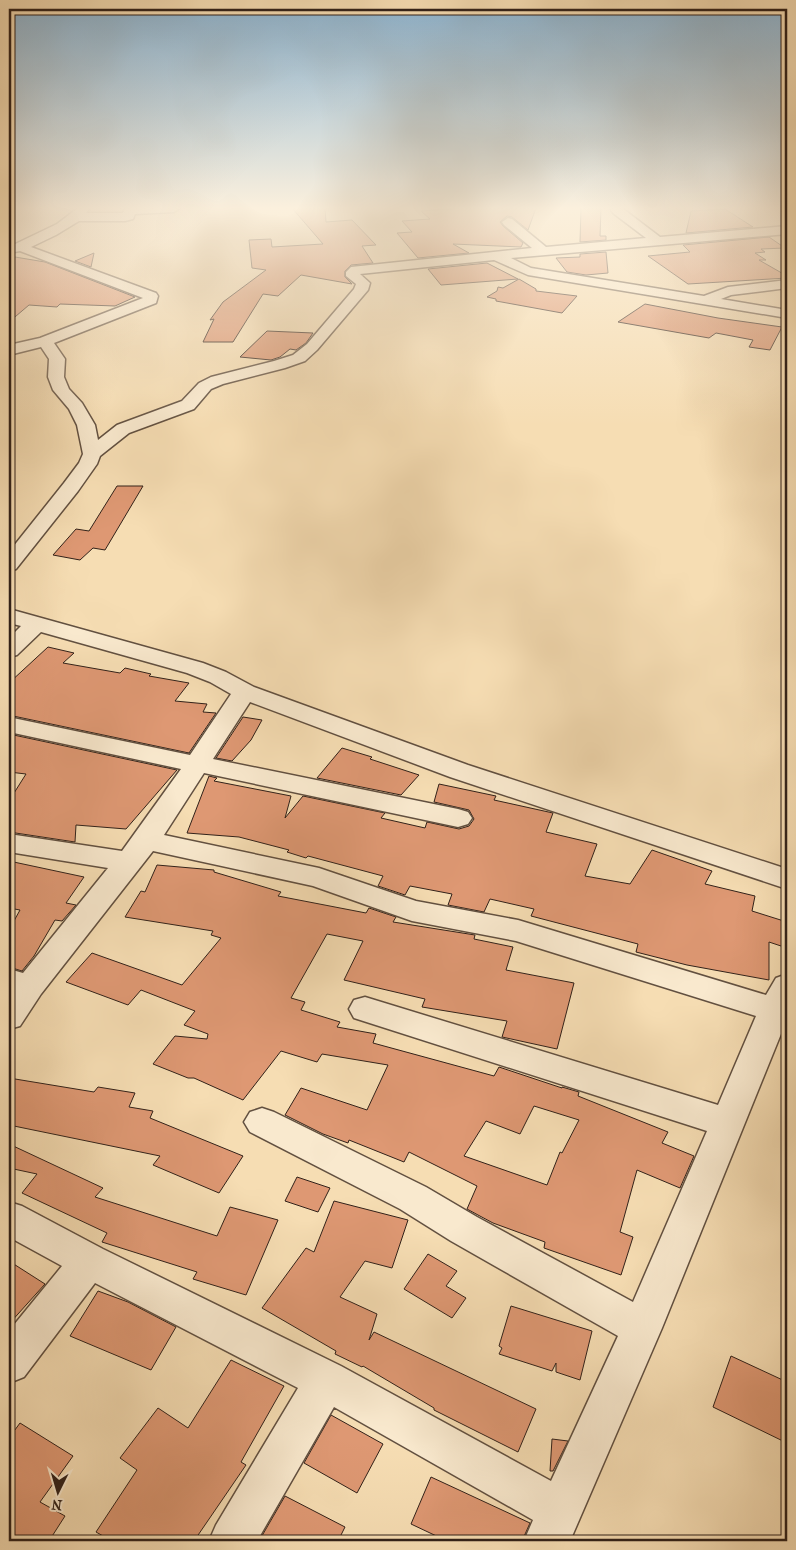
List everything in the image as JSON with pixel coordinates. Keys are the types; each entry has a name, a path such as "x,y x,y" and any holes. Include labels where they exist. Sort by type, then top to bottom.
{"street":[{"path":"9,350 45,341 151,300 151,296 105,280"},
{"path":"9,565 71,487 88,464 92,454 124,429 188,405 200,390 217,380 279,366 299,358 312,347 361,290 363,283 359,280"},
{"path":"584,280 787,314"},
{"path":"705,301 728,291 787,284"},
{"path":"45,341 57,359 56,377 60,390 76,407 86,425 92,454"},
{"path":"9,616 194,668 218,677 245,692 346,728 459,772 787,879"},
{"path":"9,650 35,624"},
{"path":"9,1017 20,984 137,851 245,692"},
{"path":"12,726 458,818"},
{"path":"9,843 137,851 319,878 412,910 518,931 781,998 642,1328 553,1526 326,1380 89,1262 9,1218"},
{"path":"365,1009 728,1123"},
{"path":"262,1122 413,1198 464,1230 642,1328"},
{"path":"9,1363 89,1262"},
{"path":"232,1541 326,1380"}],"building":[{"path":"9,280 92,280 135,297 115,306 60,304 57,307 29,305 9,322"},
{"path":"252,280 295,280 278,296 263,294 233,342 203,342 214,319 210,320 223,302"},
{"path":"331,280 348,280 352,284"},
{"path":"437,280 501,280 441,285"},
{"path":"517,280 521,280 536,289 536,291 577,296 562,313 496,301 496,299 487,297 497,291 498,287 503,288"},
{"path":"683,280 748,280 688,284"},
{"path":"645,304 718,318 782,327 770,350 749,347 753,340 716,333 709,338 618,322"},
{"path":"267,331 313,333 306,343 296,350 290,349 280,357 271,360 240,357"},
{"path":"117,486 143,486 105,550 93,548 80,560 53,555 76,529 89,531"},
{"path":"48,647 74,653 63,663 120,673 125,668 151,674 149,676 189,683 175,701 207,704 203,712 216,713 189,753 13,716 9,718 9,683"},
{"path":"243,717 262,720 251,740 232,761 216,758"},
{"path":"9,734 177,770 126,829 76,825 75,842 9,832 9,801 26,774 9,772"},
{"path":"342,748 419,775 401,795 317,778"},
{"path":"209,776 217,778 214,781 291,796 285,818 303,796 385,813 381,818 425,828 427,822 459,829 469,826 474,819 469,810 434,802 439,784 496,796 494,800 553,813 546,832 597,844 585,876 630,884 652,850 712,871 705,884 755,896 752,911 787,922 787,948 769,942 769,980 687,965 636,952 638,944 531,916 534,909 490,899 484,912 448,905 452,894 410,886 405,895 378,886 383,876 308,856 306,858 287,852 289,850 239,837 187,833"},
{"path":"9,861 84,877 66,903 76,905 62,921 55,920 34,956 22,971 9,967 9,930 20,910 9,908"},
{"path":"157,865 214,870 214,872 281,892 278,896 366,913 369,908 396,917 393,922 475,935 474,939 513,947 506,970 574,983 557,1049 502,1037 507,1021 422,1007 425,999 344,980 363,941 327,934 291,998 305,1002 301,1010 340,1022 337,1027 376,1034 373,1043 494,1076 499,1067 579,1092 578,1096 668,1132 662,1143 694,1156 680,1188 637,1170 620,1232 633,1237 621,1275 544,1248 545,1242 493,1223 467,1209 477,1186 409,1152 404,1162 349,1140 348,1143 323,1134 285,1115 301,1088 367,1110 388,1065 322,1054 317,1062 281,1051 243,1100 194,1078 188,1078 153,1064 175,1036 207,1039 208,1034 184,1025 195,1011 141,990 128,1005 66,982 92,953 182,985 221,938 211,935 213,931 125,917 141,891 145,892","holes":["534,1106 579,1120 562,1153 560,1152 547,1185 464,1156 486,1121 520,1134"]},
{"path":"9,1078 94,1092 98,1087 135,1093 129,1107 153,1111 150,1118 243,1156 219,1193 153,1165 160,1156 9,1125"},
{"path":"9,1144 103,1188 95,1197 217,1236 230,1207 278,1220 246,1295 193,1279 197,1272 102,1242 107,1233 22,1193 37,1174 9,1168"},
{"path":"297,1177 330,1188 318,1212 285,1201"},
{"path":"334,1201 408,1220 392,1268 365,1261 340,1297 377,1314 369,1340 374,1332 536,1409 518,1452 434,1410 434,1408 363,1366 335,1354 336,1351 262,1308 306,1248 314,1252"},
{"path":"428,1254 457,1271 446,1286 466,1298 452,1318 404,1289"},
{"path":"9,1261 45,1284 9,1324"},
{"path":"98,1291 128,1302 176,1327 151,1370 70,1336"},
{"path":"511,1306 592,1331 580,1380 556,1372 556,1363 552,1371 499,1354 502,1348 499,1346"},
{"path":"731,1356 787,1382 787,1443 713,1407"},
{"path":"231,1360 284,1386 241,1462 246,1465 194,1541 112,1541 96,1532 137,1470 120,1458 158,1408 188,1428"},
{"path":"331,1415 383,1444 357,1493 304,1463"},
{"path":"20,1423 73,1456 40,1502 65,1516 49,1541 9,1541 9,1438"},
{"path":"552,1439 568,1441 553,1471 550,1471"},
{"path":"431,1477 530,1523 522,1541 447,1541 411,1524"},
{"path":"285,1496 345,1527 338,1541 259,1541"}]}
